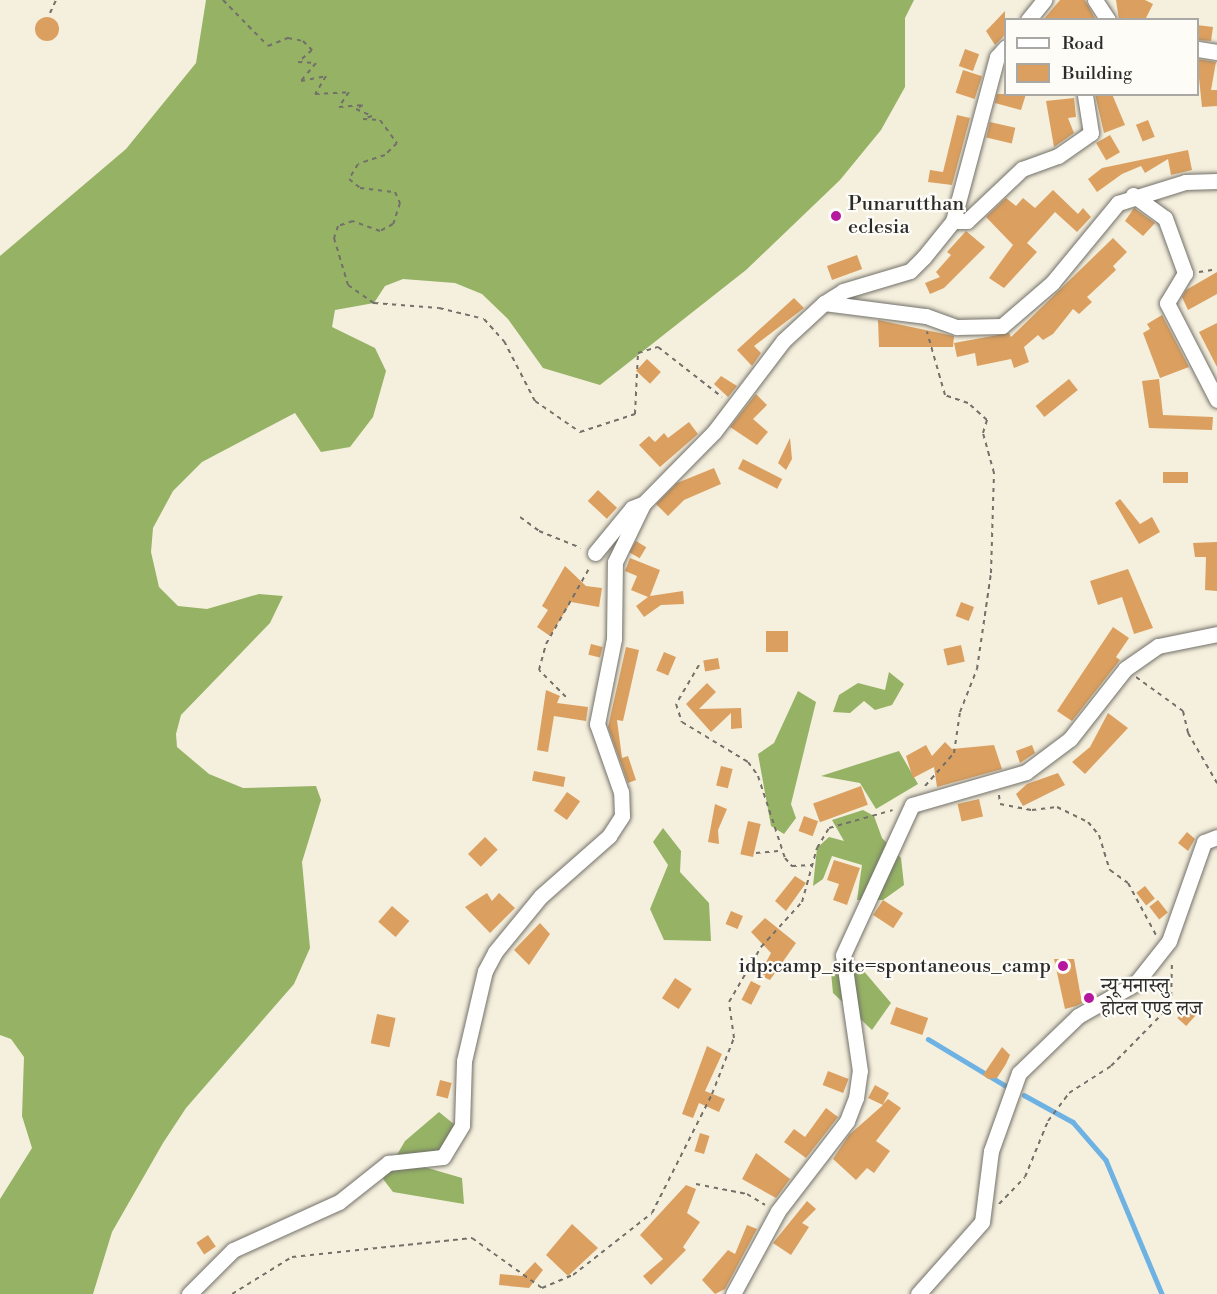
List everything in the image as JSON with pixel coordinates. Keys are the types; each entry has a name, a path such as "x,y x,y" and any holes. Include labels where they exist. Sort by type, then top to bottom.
{"street":[{"path":"1030,18 1044,0"},
{"path":"1095,0 1107,18"},
{"path":"189,1294 233,1250 339,1202 388,1163 443,1157 462,1125 464,1061 485,971 495,952 541,896 609,836 622,816 621,792 597,724 614,639 615,562 643,504 714,432 731,405 783,341 824,303 843,291 910,271 953,221 997,57 1004,48"},
{"path":"1199,49 1217,52"},
{"path":"953,221 967,221 1022,170 1058,156 1091,133 1085,96"},
{"path":"824,303 926,316 957,327 1002,326 1018,318 1118,203 1133,195 1185,182 1217,181"},
{"path":"1133,195 1165,218 1185,273 1167,303 1217,400"},
{"path":"595,553 632,508 643,504"},
{"path":"733,1294 778,1211 847,1120 856,1098 860,1071 843,955 912,805 1026,772 1070,739 1125,669 1158,646 1217,634"},
{"path":"918,1294 982,1222 991,1151 1019,1073 1078,1016 1136,983 1163,949 1204,842 1217,837"}],"path":[{"path":"50,14 56,0"},
{"path":"223,0 268,46 288,38 303,41 312,50 298,62 316,63 301,81 326,76 315,94 349,92 339,106 363,105 356,109 372,116 363,119 380,120 397,143 385,155 358,164 349,179 360,188 395,192 400,203 393,224 380,231 353,221 338,226 334,238 348,285 374,303 439,308 484,319 504,341 536,401 580,432 635,414 638,353 658,347 731,405"},
{"path":"1185,273 1217,270"},
{"path":"232,1294 292,1257 472,1238 542,1288 573,1275 652,1213 712,1094 734,1038 729,1002 761,947 802,902 812,865 829,828 912,805 938,765 954,753 960,712 976,669 991,573 993,473 983,433 987,420 968,403 945,395 928,351 926,316"},
{"path":"520,517 539,531 595,553 546,644 539,670 566,697"},
{"path":"699,665 676,704 682,722 748,762 758,776 782,851 792,866 812,865"},
{"path":"1125,669 1183,711 1188,733 1217,783"},
{"path":"982,1222 1026,1177 1048,1121 1069,1093 1112,1066 1171,1005 1172,954 1163,949 1128,883 1110,870 1099,835 1088,822 1057,807 1032,810 1000,804 998,780"},
{"path":"756,853 782,851"},
{"path":"696,1184 747,1194 778,1211"}],"green space":[{"path":"206,0 914,0 905,18 905,87 881,130 840,180 746,270 600,385 543,368 508,319 482,294 455,283 403,279 385,286 374,303 335,310 332,327 375,348 386,371 373,417 350,447 321,452 295,413 202,462 173,491 153,528 151,552 159,587 178,606 207,609 259,594 283,596 270,623 181,715 176,734 177,747 209,774 243,788 316,786 321,800 302,862 310,948 294,984 186,1108 163,1143 112,1232 93,1294 0,1294 0,1199 32,1148 22,1116 24,1057 11,1039 0,1035 0,256 126,149 196,63"},
{"path":"889,672 904,684 892,705 875,710 864,701 850,713 833,712 839,695 858,683 885,690"},
{"path":"798,691 816,702 791,804 796,818 784,834 771,826 758,754 774,743"},
{"path":"899,751 918,784 876,809 860,783 821,776"},
{"path":"863,810 874,816 882,838 901,858 904,885 883,900 857,900 862,865 832,856 823,879 813,886 817,848 829,837 844,841 832,820"},
{"path":"663,828 681,851 680,872 709,903 711,941 664,940 650,909 668,865 653,842"},
{"path":"856,962 891,1003 872,1030 833,993 831,972"},
{"path":"439,1112 455,1125 446,1146 421,1166 462,1178 464,1204 393,1192 383,1179 405,1141"}],"building":[{"path":"1060,0 1085,0 1095,18 1045,18"},
{"path":"1116,0 1145,0 1153,4 1146,18 1119,18"},
{"path":"1005,11 1004,36 995,45 986,31"},
{"path":"47,17 52,18 58,24 58,34 52,40 47,41 42,40 36,34 35,29 36,24 42,18"},
{"path":"1199,25 1213,27 1211,41 1199,40"},
{"path":"965,49 979,54 973,71 959,66"},
{"path":"1199,59 1216,62 1211,90 1217,90 1217,106 1202,107"},
{"path":"963,70 982,76 975,99 956,93"},
{"path":"997,94 1025,96 1021,110 995,103"},
{"path":"1095,96 1113,96 1125,125 1104,133"},
{"path":"1074,98 1076,117 1068,118 1074,133 1054,147 1046,101"},
{"path":"957,115 970,118 952,185 928,182 930,170 943,172"},
{"path":"1148,120 1155,137 1143,142 1136,125"},
{"path":"990,122 1015,128 1012,143 986,138"},
{"path":"1110,135 1120,152 1106,160 1096,143"},
{"path":"1188,150 1192,170 1171,175 1168,159 1145,173 1141,166 1122,174 1097,192 1088,179 1102,168"},
{"path":"1053,190 1078,214 1083,208 1091,217 1077,232 1055,212 1027,243 1037,252 1004,288 989,278 1013,245 986,217 1006,198 1016,206 1023,198 1035,208"},
{"path":"1134,208 1155,223 1143,236 1125,221"},
{"path":"966,231 985,247 944,288 930,294 925,283 940,277 936,272 951,255 947,252"},
{"path":"1113,238 1127,252 1113,266 1116,270 1087,297 1092,302 1079,314 1073,309 1053,334 1043,340 1038,335 1024,347 1029,362 1014,368 1011,359 977,366 975,353 957,357 954,343 1009,333 1011,337"},
{"path":"857,255 862,269 832,280 827,266"},
{"path":"1217,272 1217,294 1188,310 1182,297 1186,290"},
{"path":"794,298 804,308 754,346 761,353 752,366 737,350"},
{"path":"1162,315 1189,367 1160,378 1143,333 1150,329 1147,324"},
{"path":"878,320 954,336 953,347 879,347"},
{"path":"1217,323 1217,367 1199,332"},
{"path":"647,359 661,372 650,384 636,371"},
{"path":"721,376 737,386 728,397 714,384"},
{"path":"1069,379 1078,390 1044,417 1036,406"},
{"path":"1159,379 1163,415 1213,417 1212,430 1149,428 1142,381"},
{"path":"756,394 767,405 753,419 768,432 757,445 730,427"},
{"path":"689,422 698,434 660,467 639,445 649,436 655,442 664,433 668,438"},
{"path":"790,438 792,459 786,470 778,463"},
{"path":"743,459 782,479 777,489 738,469"},
{"path":"714,468 721,484 684,500 668,516 656,504 677,483"},
{"path":"1163,472 1188,472 1188,483 1163,483"},
{"path":"598,490 617,508 607,519 588,501"},
{"path":"1120,499 1140,524 1152,517 1160,532 1139,544 1115,503"},
{"path":"636,541 646,547 640,558 629,552"},
{"path":"1217,542 1217,591 1205,590 1206,557 1195,557 1193,543"},
{"path":"630,558 660,570 650,596 683,591 684,604 661,605 644,617 636,606 648,597 631,590 637,576 625,571"},
{"path":"565,566 586,586 602,588 599,607 571,602 550,636 537,627 548,610 542,606"},
{"path":"1128,569 1153,628 1134,634 1122,597 1098,605 1090,581"},
{"path":"961,602 974,607 969,621 956,616"},
{"path":"1113,627 1129,638 1116,657 1120,660 1072,721 1057,711"},
{"path":"766,631 788,631 788,652 766,652"},
{"path":"591,644 603,647 600,658 588,655"},
{"path":"961,645 965,662 947,666 943,649"},
{"path":"626,647 639,650 623,721 617,720 622,758 628,756 636,780 628,783 608,727"},
{"path":"664,652 676,657 668,675 656,670"},
{"path":"718,658 720,669 705,671 703,661"},
{"path":"707,683 716,692 699,709 741,708 742,728 731,729 731,713 711,732 686,704"},
{"path":"546,690 560,696 557,703 588,707 586,721 554,716 548,752 537,750"},
{"path":"1108,713 1128,728 1085,774 1072,762 1090,747"},
{"path":"945,742 952,749 994,745 1002,769 937,787 934,767 913,778 906,756 926,745 932,756"},
{"path":"1032,745 1035,753 1020,763 1016,751"},
{"path":"721,766 733,769 728,788 716,785"},
{"path":"534,771 565,777 564,787 532,781"},
{"path":"1058,773 1065,785 1023,806 1016,794 1027,784"},
{"path":"861,786 868,805 820,822 813,803"},
{"path":"567,792 580,801 567,820 554,811"},
{"path":"979,799 983,817 962,821 958,804"},
{"path":"715,804 727,809 718,830 719,844 708,842"},
{"path":"804,816 818,821 813,836 799,831"},
{"path":"748,821 761,824 753,857 740,854"},
{"path":"1187,832 1195,839 1188,851 1178,843"},
{"path":"485,837 498,850 481,867 468,854"},
{"path":"834,860 860,868 847,905 833,900 839,884 827,880"},
{"path":"795,876 806,883 786,911 775,901"},
{"path":"1145,886 1155,899 1146,905 1136,893"},
{"path":"487,893 492,901 499,893 515,908 490,933 465,907"},
{"path":"883,900 903,913 893,928 873,915"},
{"path":"1158,900 1168,913 1159,919 1149,907"},
{"path":"392,906 409,921 396,937 378,922"},
{"path":"731,911 743,916 737,929 726,924"},
{"path":"765,918 796,943 770,980 759,975 771,953 751,932"},
{"path":"540,923 550,934 529,965 514,950"},
{"path":"1054,959 1074,959 1082,1003 1065,1009"},
{"path":"675,978 692,989 679,1009 662,998"},
{"path":"751,981 761,986 751,1005 741,1000"},
{"path":"1188,1006 1197,1014 1186,1026 1177,1018"},
{"path":"896,1007 928,1018 922,1035 890,1024"},
{"path":"377,1014 396,1018 389,1047 371,1043"},
{"path":"707,1046 722,1054 705,1091 725,1099 719,1112 699,1103 693,1118 682,1114"},
{"path":"1002,1047 1010,1055 997,1078 988,1079 983,1075"},
{"path":"828,1071 849,1079 843,1093 823,1085"},
{"path":"440,1080 452,1083 448,1098 436,1096"},
{"path":"875,1085 889,1093 883,1104 888,1099 901,1108 876,1141 890,1151 874,1173 867,1168 856,1180 833,1159 849,1135 883,1105 868,1098"},
{"path":"826,1108 838,1117 806,1158 784,1142 794,1129 805,1137"},
{"path":"700,1133 710,1136 704,1154 694,1151"},
{"path":"756,1153 790,1179 776,1198 742,1179"},
{"path":"686,1185 696,1189 687,1213 700,1222 683,1247 686,1250 651,1285 643,1276 663,1259 640,1235"},
{"path":"807,1201 816,1209 802,1223 809,1227 791,1255 773,1243"},
{"path":"572,1224 598,1248 568,1276 546,1255"},
{"path":"747,1225 757,1229 725,1289 715,1294 702,1280 728,1250 735,1254"},
{"path":"208,1235 216,1247 204,1254 196,1243"},
{"path":"535,1262 543,1270 529,1288 499,1285 500,1274 522,1276"}],"waterway":[{"path":"928,1039 1006,1086"},
{"path":"1024,1095 1073,1122 1106,1160 1162,1294"}],"place":[{"name":"Punarutthan eclesia","path":"836,216"},
{"name":"idp:camp_site=spontaneous_camp","path":"1063,966"},
{"name":"न्यू मनास्लु होटल एण्ड लज","path":"1089,998"}]}
